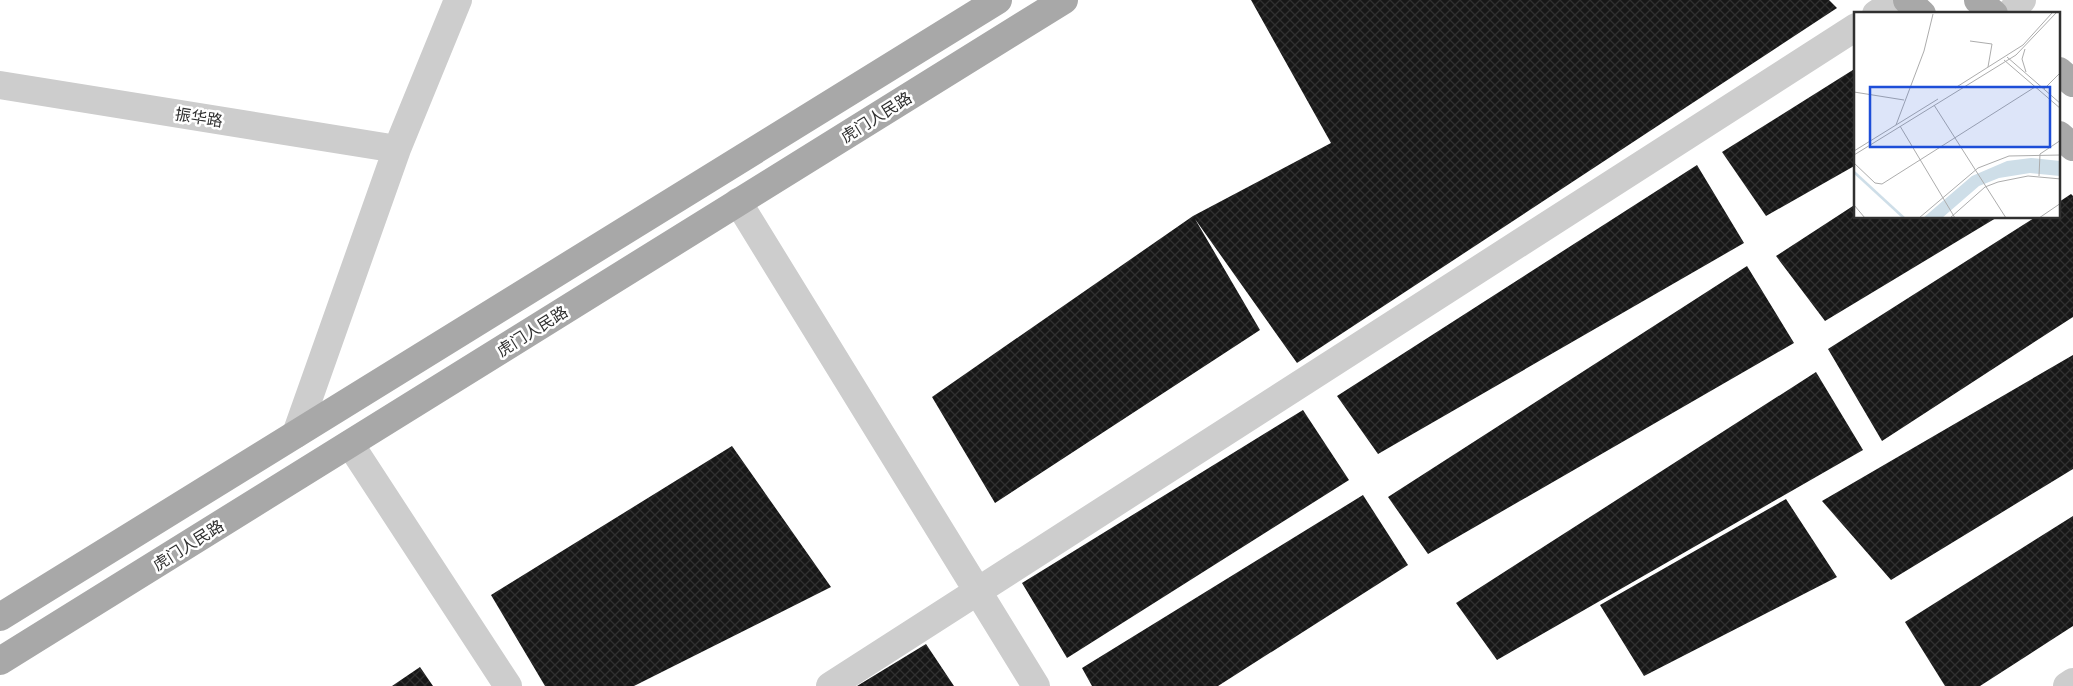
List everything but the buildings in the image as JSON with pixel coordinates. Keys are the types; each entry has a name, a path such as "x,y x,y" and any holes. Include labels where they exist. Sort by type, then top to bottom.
{"main road":[{"path":"0,617 998,0"},
{"name":"虎门人民路","path":"0,661 1064,0"},
{"path":"1907,0 1920,12"},
{"path":"1978,0 1992,12"},
{"path":"2060,72 2073,83"},
{"path":"2060,136 2073,147"}],"street":[{"path":"296,434 397,149 458,0"},
{"path":"1879,12 1898,0"},
{"path":"2011,12 2022,0"},
{"path":"830,686 1854,28"},
{"name":"振华路","path":"0,85 397,149"},
{"path":"738,202 1036,686"},
{"path":"350,444 508,686"},
{"path":"2067,686 2073,682"}]}
